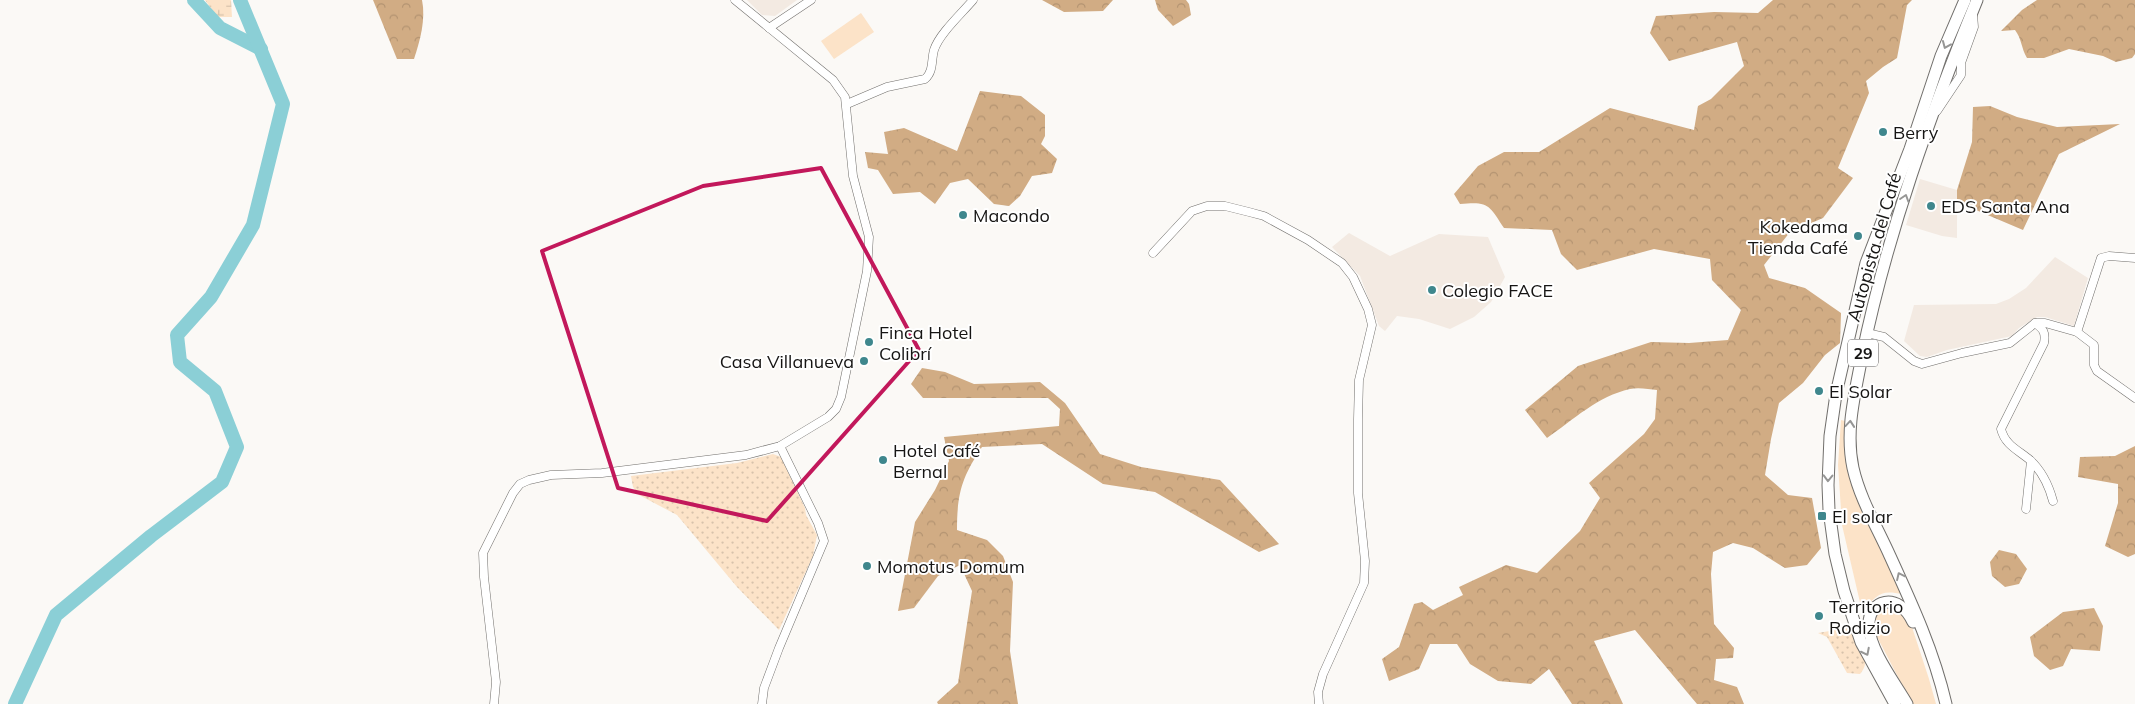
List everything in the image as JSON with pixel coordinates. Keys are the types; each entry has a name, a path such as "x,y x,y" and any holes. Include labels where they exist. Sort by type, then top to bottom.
{"highway":[{"name":"Autopista del Café","path":"1895,704 1861,642 1850,612 1839,571 1831,532 1829,502 1828,468 1831,428 1853,315 1866,263 1910,149 1941,56 1965,0"},
{"name":"Autopista del Café","path":"1946,704 1928,642 1914,607 1861,492 1853,467 1850,427 1867,333 1885,263 1930,121 1975,6"},
{"path":"1907,704 1880,658 1869,630 1868,622 1875,609 1884,603 1900,604 1909,613 1928,659 1940,704"}],"street":[{"path":"494,704 496,682 483,553 513,493 520,484 551,475 602,473 736,458 780,446 828,417 836,409 841,396 867,270 869,237 853,176 847,104 842,90 833,80 735,0"},
{"path":"769,28 812,0"},
{"path":"847,104 887,87 926,79 931,71 935,49 939,41 973,0"},
{"path":"1153,253 1192,211 1207,206 1225,206 1249,212 1264,216 1308,240 1342,263 1353,278 1368,310 1372,325 1359,380 1358,428 1358,493 1365,561 1364,583 1323,674 1318,692 1319,704"},
{"path":"2077,332 2101,258 2109,256 2135,258"},
{"path":"1867,333 1884,337 1914,362 1922,364 2010,343 2035,323 2046,323 2077,332 2094,345 2094,365 2097,371 2135,398"},
{"path":"2035,323 2043,329 2045,335 2044,342 2001,429 2004,440 2031,461 2049,487 2053,501"},
{"path":"762,704 764,688 776,656 824,541 818,523 780,446"},
{"path":"2026,509 2031,461"}],"highlighted area":[{"path":"821,168 919,350 767,521 618,488 542,251 703,186"}],"shaded area":[{"path":"747,0 797,0 775,16 762,15"},
{"path":"1920,179 1957,190 1957,238 1942,236 1906,225"},
{"name":"Colegio FACE","path":"1349,233 1390,256 1439,234 1488,237 1505,277 1491,302 1474,317 1450,329 1419,319 1397,316 1385,331 1379,326 1360,276 1332,247"},
{"path":"2055,257 2088,278 2074,326 2045,317 2037,317 2019,328 2012,336 1947,350 1927,357 1920,356 1904,341 1914,305 1996,304 2009,299 2026,288"}],"green space":[{"path":"205,0 231,0 232,17 217,17"},
{"path":"373,0 422,0 423,22 414,59 397,59"},
{"path":"1042,0 1113,0 1103,11 1064,12"},
{"path":"1155,0 1186,0 1189,4 1191,15 1173,26 1158,10"},
{"path":"1773,0 1912,0 1907,5 1897,58 1866,81 1869,93 1838,168 1853,178 1823,218 1790,232 1764,265 1769,278 1805,288 1841,313 1840,343 1825,355 1803,383 1779,403 1765,475 1788,495 1812,498 1821,548 1807,565 1785,568 1753,548 1733,543 1713,552 1711,574 1714,624 1734,648 1733,658 1716,659 1714,680 1737,687 1744,704 1697,704 1635,630 1594,641 1623,704 1572,704 1549,669 1531,684 1498,681 1470,664 1457,644 1430,644 1419,669 1389,681 1382,659 1399,647 1414,604 1422,602 1433,610 1463,595 1459,587 1506,565 1537,573 1580,531 1600,498 1589,483 1644,434 1655,419 1657,390 1633,388 1618,392 1586,409 1547,438 1525,410 1578,366 1651,342 1689,343 1728,340 1741,310 1712,280 1710,259 1654,249 1577,270 1561,254 1552,230 1504,228 1487,206 1477,203 1460,204 1454,194 1478,166 1504,152 1539,152 1610,108 1694,130 1698,106 1711,99 1744,66 1737,42 1669,61 1650,33 1656,16 1714,12 1758,13"},
{"path":"2037,0 2135,0 2135,54 2132,58 2116,62 2103,56 2069,49 2044,58 2027,58 2015,30 2001,31 2022,10"},
{"path":"861,13 874,32 834,59 821,41"},
{"path":"980,91 1021,96 1045,115 1045,136 1041,144 1057,159 1052,173 1032,176 1020,196 1009,206 994,204 968,179 950,183 935,204 920,192 893,194 878,170 868,168 865,152 888,154 884,132 904,128 957,151"},
{"path":"1990,106 2017,117 2057,127 2120,124 2059,154 2023,230 1957,202 1957,190 1972,142 1973,107"},
{"path":"922,368 945,372 974,384 1040,382 1065,403 1100,454 1141,467 1220,480 1279,544 1259,552 1155,492 1103,484 1042,444 982,447 970,467 962,486 958,506 957,530 987,540 1003,556 1013,582 1010,651 1018,704 938,704 937,702 958,683 972,591 960,565 938,576 914,608 898,611 915,522 935,490 949,461 944,437 1059,426 1060,409 1048,398 923,398 911,384"},
{"path":"1841,420 1845,421 1848,465 1902,594 1883,593 1871,601 1862,611 1842,525 1838,465"},
{"path":"2135,446 2135,554 2128,557 2105,546 2118,503 2118,484 2078,477 2080,457 2115,456"},
{"path":"773,454 781,457 805,508 806,515 817,535 813,556 779,630 737,587 677,515 639,495 633,487 631,476 737,463"},
{"path":"1999,550 2016,554 2027,569 2019,584 2005,587 1992,576 1990,562"},
{"path":"1896,606 1909,618 1936,704 1912,704 1873,629 1873,621 1879,609"},
{"path":"2094,608 2103,626 2100,651 2071,649 2063,666 2050,670 2034,656 2030,637 2063,612"},
{"path":"1853,627 1865,657 1864,669 1860,674 1847,673 1827,637 1818,633"}],"waterway":[{"path":"194,0 220,28 261,49"},
{"path":"15,704 56,615 151,536 222,482 237,447 215,391 180,362 177,335 211,297 253,225 283,104 240,0"}],"place":[{"name":"Berry","path":"1883,132"},
{"name":"EDS Santa Ana","path":"1931,206"},
{"name":"Macondo","path":"963,215"},
{"name":"Kokedama Tienda Café","path":"1858,236"},
{"name":"Colegio FACE","path":"1432,290"},
{"name":"Finca Hotel Colibrí","path":"869,342"},
{"name":"Casa Villanueva","path":"864,361"},
{"name":"El Solar","path":"1819,391"},
{"name":"Hotel Café Bernal","path":"883,460"},
{"name":"El solar","path":"1822,516"},
{"name":"Momotus Domum","path":"867,566"},
{"name":"Territorio Rodizio","path":"1819,616"}]}
